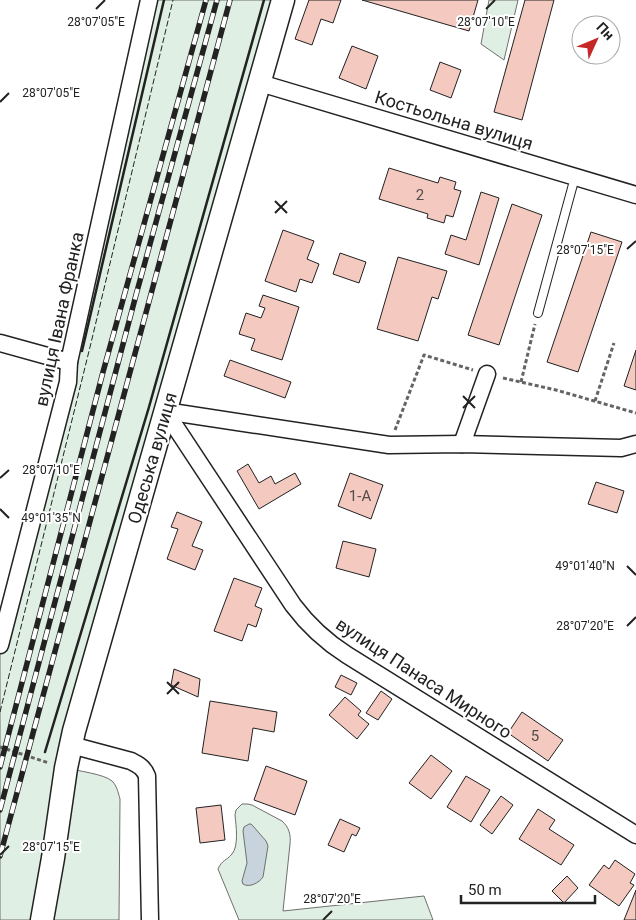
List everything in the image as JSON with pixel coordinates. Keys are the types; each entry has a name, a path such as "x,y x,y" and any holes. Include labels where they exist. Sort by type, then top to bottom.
{"main road":[{"name":"Одеська вулиця","path":"42,920 54,858 66,768 76,722 283,0"}],"street":[{"name":"вулиця Івана Франка","path":"0,645 68,382 69,362 149,0"},
{"name":"Костьольна вулиця","path":"260,83 636,195"},
{"path":"0,343 69,362"},
{"path":"462,444 487,374"},
{"path":"165,411 389,444 621,448 636,444"},
{"name":"вулиця Панаса Мирного","path":"165,411 293,605 311,627 324,639 346,655 636,835"},
{"path":"71,745 131,761 139,764 144,769 147,776 150,920"}],"lane":[{"path":"538,313 575,177"}],"path":[{"path":"521,382 538,313"},
{"path":"595,401 614,343"},
{"path":"0,748 66,768"}],"green space":[{"path":"149,0 283,0 66,768 108,779 114,783 117,789 120,799 119,920 0,920 0,645"},
{"path":"489,0 518,0 504,60 481,44"},
{"path":"242,804 252,805 282,821 289,831 290,844 283,911 424,896 433,920 239,920 218,869 236,846 235,815 236,810"}],"shaded area":[{"path":"249,824 266,841 268,846 263,877 256,883 245,885 242,881 247,863 243,831 244,827"}],"building":[{"path":"309,0 341,0 333,23 321,19 312,45 295,39"},
{"path":"362,0 478,0 469,31"},
{"path":"525,0 554,0 522,120 494,112"},
{"path":"352,46 378,56 366,89 339,78"},
{"path":"440,62 461,70 451,98 430,90"},
{"path":"389,168 438,183 440,177 456,182 454,189 461,191 453,217 446,215 444,223 427,218 428,214 379,199"},
{"path":"481,192 499,198 479,265 445,254 451,235 466,240"},
{"path":"512,204 542,215 499,345 468,335"},
{"path":"283,230 314,241 307,259 319,264 312,283 300,279 296,292 265,281"},
{"path":"591,232 622,242 578,372 547,362"},
{"path":"340,253 366,262 359,283 333,274"},
{"path":"398,257 447,271 438,299 432,297 418,341 377,329"},
{"path":"263,295 299,307 282,360 251,350 255,339 239,334 246,313 261,318 265,308 259,306"},
{"path":"636,350 636,390 624,386"},
{"path":"230,360 291,382 285,398 224,376"},
{"path":"248,464 259,483 271,476 275,484 295,473 301,484 259,509 237,471"},
{"path":"350,473 383,485 371,519 338,506"},
{"path":"596,482 624,491 617,513 588,504"},
{"path":"177,512 202,522 192,546 203,550 195,570 167,559 178,529 171,527"},
{"path":"343,541 376,549 369,577 336,568"},
{"path":"234,578 262,588 255,606 262,609 256,627 248,624 242,641 214,631"},
{"path":"174,669 200,679 198,697 171,685"},
{"path":"341,675 357,683 351,695 335,687"},
{"path":"381,691 392,699 378,720 366,713"},
{"path":"345,697 361,711 358,715 369,724 357,739 329,715"},
{"path":"210,701 277,712 274,732 253,728 248,761 202,753"},
{"path":"522,712 563,740 548,761 508,733"},
{"path":"431,755 452,771 431,799 409,783"},
{"path":"266,766 307,781 295,815 254,800"},
{"path":"466,776 490,790 471,822 447,807"},
{"path":"501,796 513,805 492,834 480,825"},
{"path":"221,805 225,840 200,843 196,808"},
{"path":"538,809 555,820 549,829 574,845 561,865 519,839"},
{"path":"340,819 360,828 356,836 352,834 344,852 328,845"},
{"path":"615,860 635,874 630,883 634,885 619,906 589,885 604,865 609,869"},
{"path":"567,876 578,888 564,903 552,891"},
{"path":"636,890 636,920 624,920"}],"railway":[{"path":"0,767 103,372 206,0"},
{"path":"0,810 136,295 217,0"},
{"path":"0,856 230,0"}],"fence":[{"path":"0,712 173,0"}],"wall":[{"path":"82,351 164,0"},
{"path":"45,752 149,407 264,0"}]}
